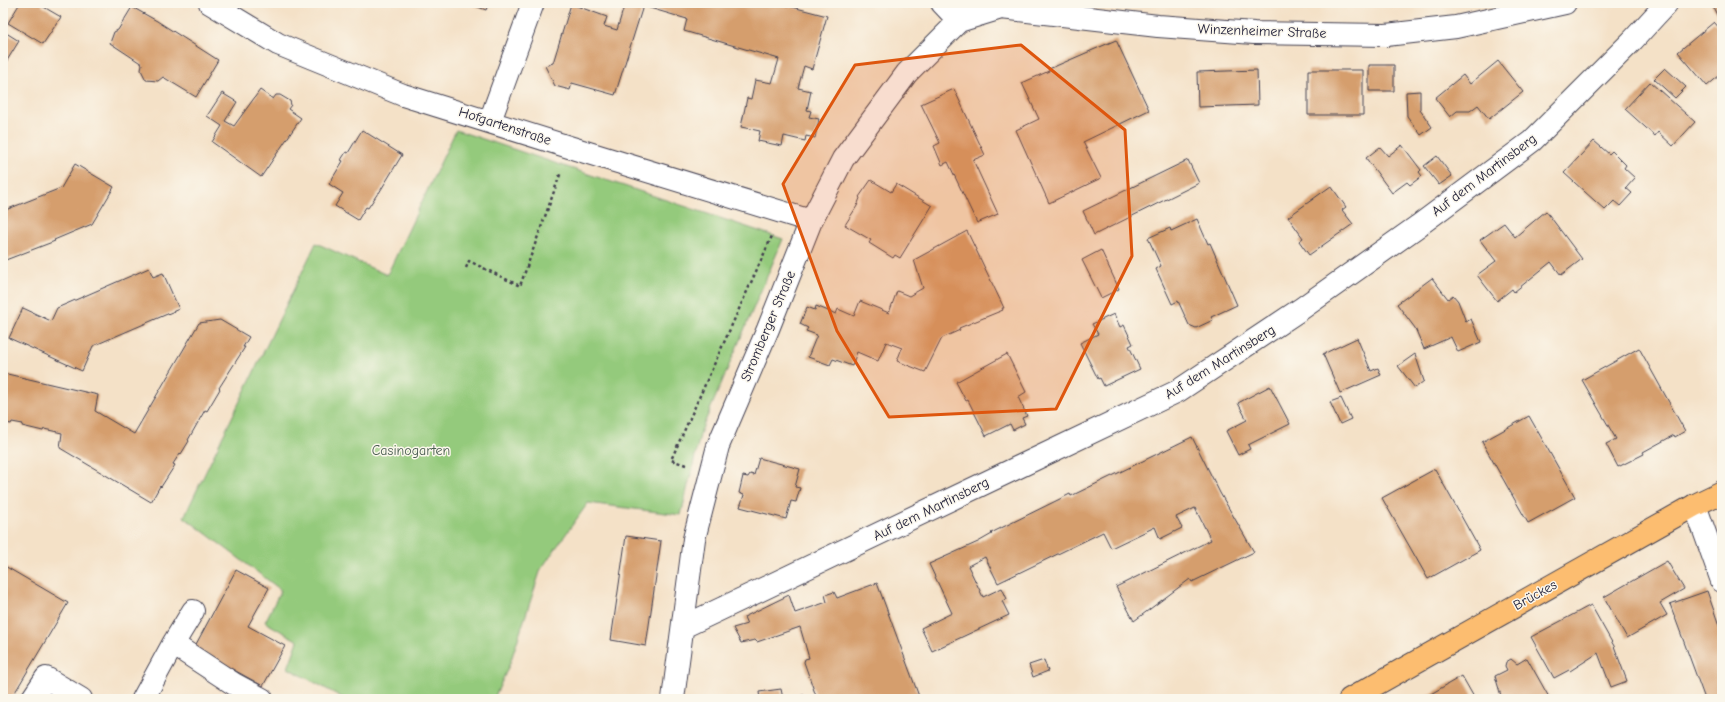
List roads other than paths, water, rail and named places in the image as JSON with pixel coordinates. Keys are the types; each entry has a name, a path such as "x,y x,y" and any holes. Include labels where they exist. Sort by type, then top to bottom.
{"main road":[{"name":"Brückes","path":"1350,699 1695,505 1722,492"}],"street":[{"name":"Hofgartenstraße","path":"210,3 278,44 403,95 811,221"},
{"path":"490,121 533,3"},
{"path":"942,3 959,21"},
{"name":"Stromberger Straße","path":"673,699 694,539 718,446 768,329 811,221 843,159 907,73 959,21 974,3"},
{"name":"Winzenheimer Straße","path":"959,21 1001,8 1158,26 1254,34 1386,35 1456,27 1566,3"},
{"name":"Auf dem Martinsberg","path":"683,628 1178,391 1308,304 1532,140 1633,40 1667,3"},
{"path":"1695,505 1722,581"},
{"path":"142,699 193,611"},
{"path":"173,644 234,684 262,699"},
{"path":"32,699 46,678 81,699"}],"park label":[{"name":"Casinogarten","path":"411,450"}]}
